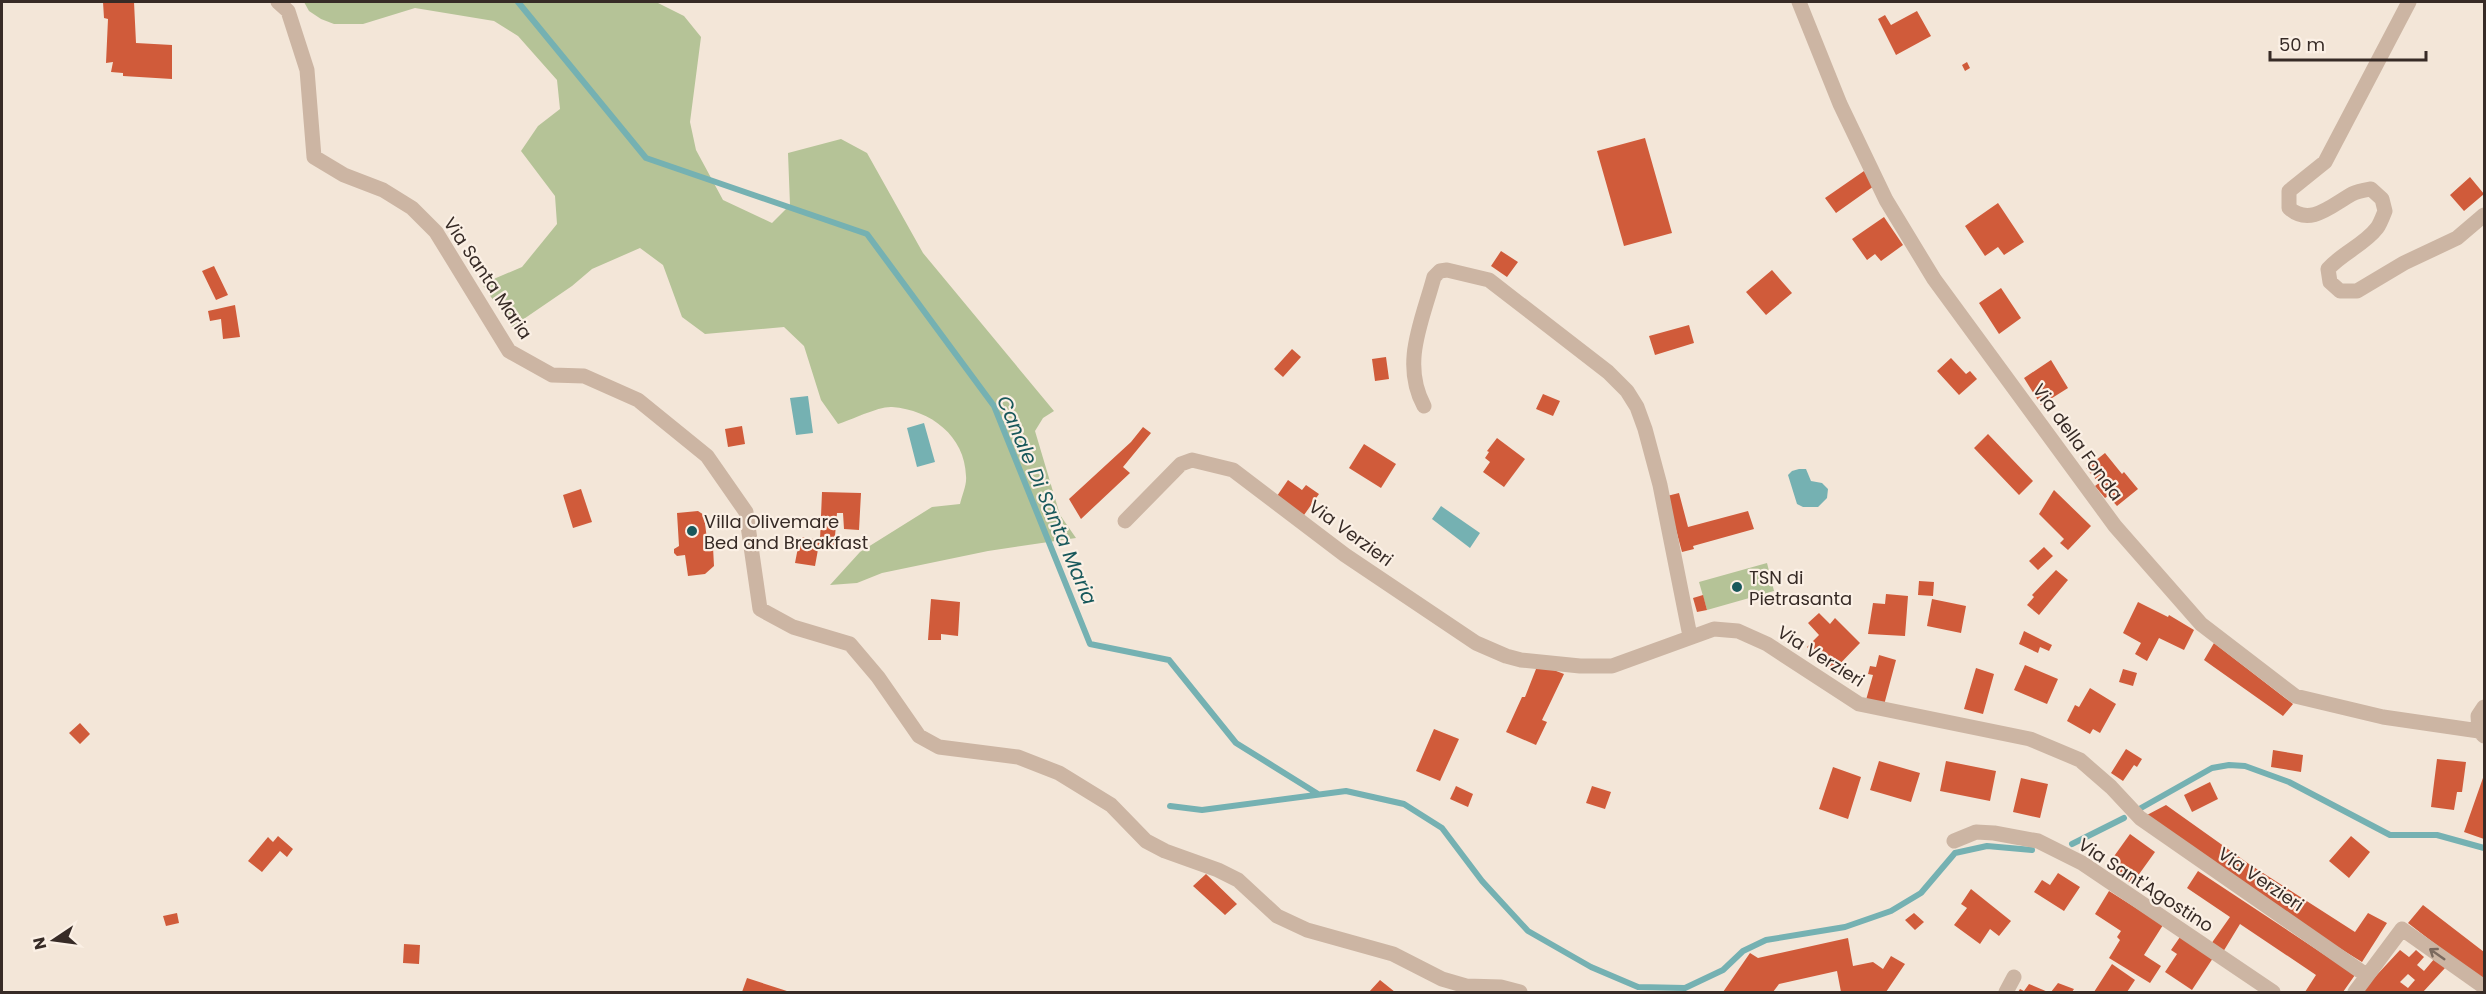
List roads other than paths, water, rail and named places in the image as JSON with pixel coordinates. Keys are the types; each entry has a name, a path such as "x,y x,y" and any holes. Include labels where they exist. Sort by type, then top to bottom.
{"street":[{"name":"Via Santa Maria","path":"278,2 288,11 307,69 314,157 344,175 383,190 412,208 436,232 509,351 552,375 584,376 638,399 707,456 746,512 760,609 793,627 850,644 878,677 919,736 939,747 1018,758 1059,773 1111,805 1146,841 1164,851 1218,870 1238,880 1277,916 1307,930 1393,954 1442,980 1466,986 1500,987 1520,993"},
{"name":"Via della Fonda","path":"1799,2 1840,104 1881,189 1934,279 2115,526 2201,624 2295,696 2383,717 2482,733"},
{"path":"2409,2 2325,162 2289,191 2289,208 2297,215 2309,217 2355,193 2371,189 2382,199 2385,211 2378,228 2336,260 2328,269 2330,282 2340,291 2357,291 2404,263 2457,238 2484,215"},
{"path":"1424,406 1416,390 1412,371 1414,350 1434,277 1440,271 1447,270 1489,280 1608,372 1627,391 1637,407 1645,429 1662,497 1690,636"},
{"name":"Via Verzieri","path":"1125,521 1181,464 1192,460 1233,470 1345,555 1476,643 1506,656 1521,660 1580,666 1612,666 1640,658 1714,628 1738,631 1767,644 1859,704 2030,739 2080,760 2111,787 2140,818 2366,975"},
{"path":"2482,733 2478,716 2484,707"},
{"name":"Via Sant'Agostino","path":"1954,841 1976,832 2038,841 2082,863 2272,993"},
{"path":"2355,993 2402,929 2484,987"},
{"path":"2006,993 2014,977"}],"water":[{"path":"808,396 813,433 796,435 790,398"},
{"path":"924,423 935,462 917,467 907,428"},
{"path":"1799,469 1806,469 1811,481 1822,483 1828,489 1827,498 1818,507 1803,507 1797,504 1788,475"},
{"path":"1441,506 1480,533 1470,548 1432,519"}],"waterway":[{"name":"Canale Di Santa Maria","path":"518,2 646,158 867,234 994,406 1090,644 1169,660 1236,743 1318,794"},
{"path":"2141,808 2212,768 2229,765 2245,766 2289,782 2390,835 2437,835 2484,848"},
{"path":"1170,806 1202,810 1346,791 1404,804 1442,828 1482,881 1528,931 1591,967 1638,987 1685,988 1723,970 1743,951 1766,940 1845,927 1891,911 1921,893 1955,853 1987,846 2032,850"},
{"path":"2072,844 2124,818"}],"place":[{"name":"Villa Olivemare Bed and Breakfast","path":"692,531"},
{"name":"TSN di Pietrasanta","path":"1737,587"}]}
